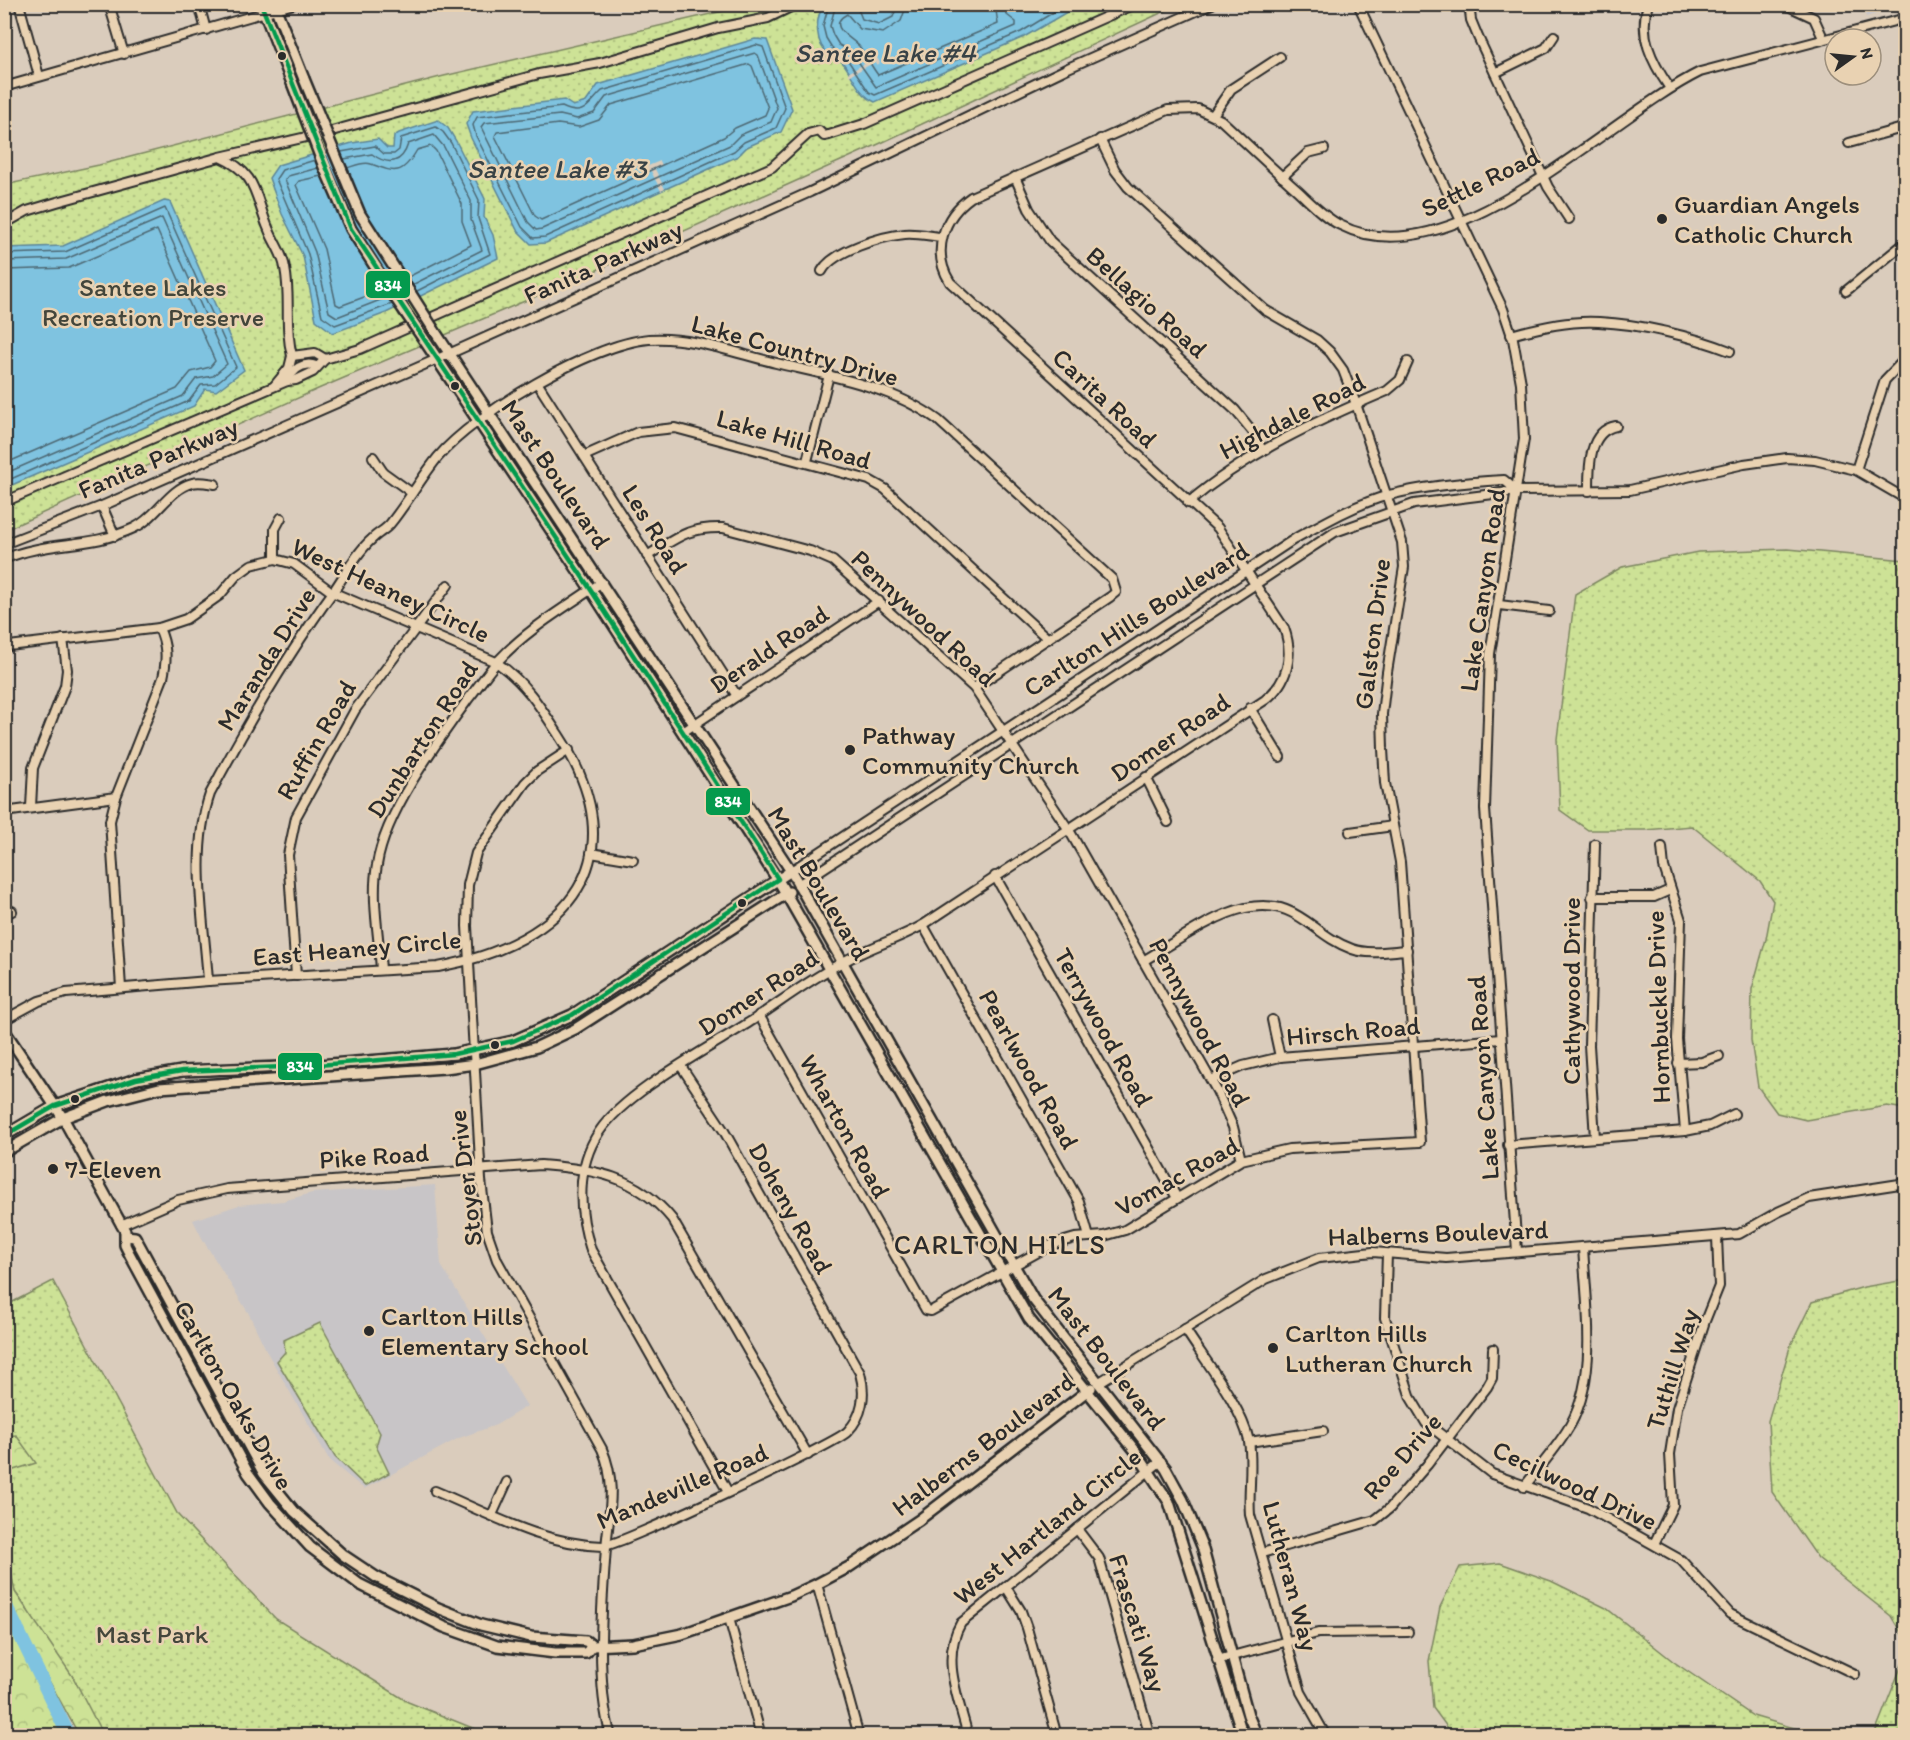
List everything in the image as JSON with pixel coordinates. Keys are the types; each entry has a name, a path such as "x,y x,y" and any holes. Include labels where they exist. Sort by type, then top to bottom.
{"main road":[{"name":"Mast Boulevard","path":"275,7 360,214 791,872 1033,1299 1161,1461 1193,1521 1248,1715 1257,1736"},
{"name":"Mast Boulevard","path":"262,9 351,229 591,590 778,879 1001,1274 1029,1319 1149,1470 1169,1502 1180,1532 1217,1660 1243,1736"},
{"name":"Carlton Hills Boulevard","path":"4,1136 55,1106 120,1082 172,1073 306,1066 474,1050 513,1041 572,1015 791,872"},
{"name":"Carlton Hills Boulevard","path":"4,1152 63,1118 108,1101 159,1088 474,1064 537,1047 575,1029 798,885"},
{"name":"Carlton Oaks Drive","path":"4,1030 63,1118 121,1225 126,1236 125,1245 130,1255 248,1473 270,1503 310,1547 359,1584 444,1627 497,1646 555,1653 586,1653 591,1646"},
{"name":"Carlton Oaks Drive","path":"126,1236 135,1237 264,1474 294,1511 343,1555 376,1577 438,1608 481,1625 531,1637 586,1641 591,1646 602,1647"},
{"name":"Halberns Boulevard","path":"602,1647 671,1637 729,1618 817,1584 919,1520 1098,1383"}],"street":[{"path":"19,4 39,76"},
{"path":"109,4 124,54"},
{"path":"199,4 206,30"},
{"path":"4,87 206,30 262,9 294,4"},
{"path":"4,224 27,211 57,202 220,157 328,132 539,74 600,63 718,28 768,18 797,4"},
{"path":"4,502 287,381 296,380 313,372 316,366 325,359 360,349 772,167 808,134 819,131 824,136 864,124 1135,4"},
{"name":"Fanita Parkway","path":"4,544 102,506 451,353 810,192 1068,68 1212,4"},
{"name":"Lake Canyon Road","path":"1358,4 1503,309 1511,335 1524,411 1524,439 1517,491 1490,654 1485,808 1517,1251"},
{"path":"1469,4 1471,20 1543,177 1569,219"},
{"path":"1648,4 1645,37 1654,62 1669,87"},
{"path":"1784,4 1814,18 1823,38"},
{"name":"Settle Road","path":"1868,27 1905,18"},
{"path":"1495,73 1546,48 1554,36"},
{"name":"Settle Road","path":"942,237 951,218 965,201 1168,110 1191,108 1213,115 1334,222 1367,235 1402,239 1416,237 1462,220 1543,177 1669,87 1700,72 1823,38"},
{"path":"1213,115 1231,88 1280,57"},
{"path":"1850,143 1905,127"},
{"name":"Galston Drive","path":"1100,139 1115,170 1128,187 1265,310 1317,340 1330,352 1343,370 1392,510 1402,542 1404,558 1382,714 1385,783 1400,862 1420,1142"},
{"path":"1282,177 1308,153 1324,149"},
{"path":"220,157 238,165 254,184 269,232 286,271 286,326 292,356 289,368 272,388"},
{"name":"Bellagio Road","path":"1015,177 1029,209 1050,241 1235,410 1253,432 1262,450"},
{"path":"822,271 828,261 887,236 908,234 942,237"},
{"name":"Carita Road","path":"942,237 942,262 955,288 1218,528 1256,584"},
{"path":"1846,291 1905,242"},
{"path":"1511,335 1545,326 1597,322 1701,339 1730,351"},
{"name":"Lake Country Drive","path":"490,412 558,371 612,347 658,339 696,344 829,375 889,393 932,416 1112,579 1116,592 1048,639"},
{"path":"292,356 315,353 325,359"},
{"path":"1856,470 1885,380 1905,358"},
{"name":"Highdale Road","path":"1188,503 1220,477 1262,450 1387,391 1400,380 1408,362"},
{"path":"807,462 829,375"},
{"name":"Les Road","path":"538,384 737,696"},
{"name":"Maranda Drive","path":"208,981 200,832 210,794 256,706 291,650 332,592 372,539 390,523 439,456 490,412"},
{"path":"1589,490 1589,459 1600,435 1616,426"},
{"name":"Lake Hill Road","path":"584,456 638,432 675,428 869,480 885,489 1048,639"},
{"path":"373,457 383,472 412,493"},
{"name":"Carlton Hills Boulevard","path":"798,885 1335,532 1392,510 1445,499 1517,491 1630,490 1744,464 1787,458 1815,460 1856,470 1905,498"},
{"name":"Carlton Hills Boulevard","path":"791,872 1296,538 1344,513 1387,496 1446,485 1504,480 1517,491"},
{"path":"4,559 31,549 99,542 137,527 182,487 194,482 215,484"},
{"path":"102,506 115,536"},
{"path":"275,559 275,529 281,518"},
{"name":"Pennywood Road","path":"647,556 694,529 723,528 820,555 846,572 975,688 1069,830 1211,1080 1233,1127 1241,1160"},
{"name":"West Heaney Circle","path":"4,649 9,646 159,628 186,619 220,595 236,576 251,565 275,559 294,564 332,592 496,662"},
{"name":"Dunbarton Road","path":"381,970 375,886 377,864 385,835 447,729 496,662 526,635 602,582"},
{"name":"Domer Road","path":"728,1492 591,1250 582,1211 584,1171 592,1145 613,1114 681,1066 843,961 898,939 923,925 1271,695 1287,672 1290,651 1284,628 1256,584"},
{"name":"Ruffin Road","path":"296,976 288,855 296,816 355,710 448,585"},
{"name":"Derald Road","path":"682,732 879,601"},
{"path":"1499,605 1549,611"},
{"path":"121,988 110,830 116,797 163,678 167,658 166,644 159,628"},
{"path":"31,807 33,768 64,686 67,670 63,639"},
{"path":"975,688 1048,639"},
{"name":"East Heaney Circle","path":"4,1020 48,998 121,988 208,981 438,967 468,961 527,938 553,919 574,894 591,853 593,829 590,800 581,771 531,693 496,662"},
{"path":"1250,708 1280,757"},
{"name":"Stoyer Drive","path":"568,750 537,771 525,783 476,854 468,885 468,961 485,1222 496,1260 608,1463 612,1493 606,1546 602,1647 604,1708 611,1736"},
{"path":"1146,777 1168,822"},
{"path":"4,812 116,797"},
{"path":"1350,832 1393,826"},
{"name":"Cathywood Drive","path":"1595,844 1588,1045 1595,1138"},
{"name":"Hornbuckle Drive","path":"1662,847 1664,867 1670,890 1678,907 1681,927 1678,1063 1685,1131"},
{"path":"591,853 633,860"},
{"name":"Terrywood Road","path":"995,876 1177,1198"},
{"path":"1592,897 1654,897 1670,890"},
{"path":"1143,961 1227,914 1254,907 1279,908 1299,914 1341,945 1358,951 1407,950"},
{"name":"Pearlwood Road","path":"923,925 1073,1190 1083,1211 1089,1237"},
{"name":"Wharton Road","path":"759,1016 922,1306 926,1310 935,1309"},
{"path":"1272,1020 1280,1057"},
{"name":"Hirsch Road","path":"1211,1080 1243,1066 1280,1057 1502,1039"},
{"path":"1678,1063 1702,1062 1719,1056"},
{"name":"Doheny Road","path":"681,1066 724,1131 860,1373"},
{"path":"1508,1145 1685,1131 1710,1126 1734,1114"},
{"name":"Vomac Road","path":"935,1309 1059,1241 1125,1230 1241,1160 1289,1149 1420,1142"},
{"name":"Pike Road","path":"121,1225 178,1200 227,1189 541,1166 584,1171 629,1182 647,1194 666,1212 808,1455"},
{"name":"Halberns Boulevard","path":"1098,1383 1266,1279 1294,1266 1346,1253 1446,1258 1717,1237 1739,1234 1809,1198 1905,1184"},
{"name":"Tuthill Way","path":"1654,1544 1673,1504 1670,1454 1677,1408 1704,1321 1719,1287 1717,1237"},
{"path":"1524,1487 1568,1430 1585,1384 1590,1359 1583,1247"},
{"name":"Cecilwood Drive","path":"1387,1254 1384,1312 1388,1328 1417,1412 1445,1439 1492,1474 1588,1508 1654,1544 1689,1568 1730,1614 1855,1674"},
{"name":"Lutheran Way","path":"1185,1329 1234,1407 1249,1442 1252,1470 1248,1493 1250,1515 1304,1699 1326,1736"},
{"name":"Roe Drive","path":"1262,1553 1375,1520 1390,1508 1492,1378 1493,1349"},
{"name":"Mandeville Road","path":"435,1491 537,1536 606,1546 728,1492 841,1438 856,1420 863,1399 860,1373"},
{"path":"1249,1442 1323,1431"},
{"name":"West Hartland Circle","path":"968,1736 950,1662 955,1635 964,1618 1006,1587 1161,1461"},
{"path":"492,1515 507,1482"},
{"name":"Frascati Way","path":"1077,1529 1099,1558 1150,1736"},
{"path":"817,1584 859,1736"},
{"path":"1006,1587 1021,1611 1028,1628 1057,1736"},
{"path":"729,1618 761,1736"},
{"path":"1217,1660 1317,1633 1408,1632"}],"shaded area":[{"path":"1905,4 1866,17 1859,5"},
{"name":"Carlton Hills Elementary School","path":"435,1185 441,1265 527,1406 496,1425 459,1438 364,1489 330,1461 268,1354 249,1314 193,1220 239,1205 283,1201 312,1193"}],"green space":[{"name":"Santee Lakes Recreation Preserve","path":"749,5 1178,5 881,143 579,278 318,389 5,530 4,239 10,237 5,226 4,185 99,165 444,76"},
{"path":"1788,549 1905,560 1905,1109 1887,1106 1806,1120 1777,1113 1758,1087 1751,1040 1752,989 1766,939 1773,901 1760,881 1692,826 1645,830 1588,830 1560,810 1557,739 1575,594 1622,567 1698,552"},
{"path":"1906,1280 1905,1639 1891,1616 1818,1558 1772,1492 1768,1421 1790,1347 1812,1302 1864,1287"},
{"name":"Mast Park","path":"53,1281 178,1515 276,1619 408,1702 490,1735 89,1735 26,1607 15,1592 5,1565 5,1306"},
{"path":"320,1323 380,1433 376,1446 389,1473 365,1486 335,1457 277,1361 285,1352 284,1340"},
{"path":"16,1435 36,1463 10,1471 5,1464 5,1436"},
{"path":"5,1544 15,1592 73,1677 103,1735 79,1735 19,1626 5,1594"},
{"path":"1500,1563 1551,1581 1606,1608 1674,1662 1753,1716 1818,1735 1453,1735 1433,1708 1429,1661 1440,1607 1460,1567"},
{"path":"5,1612 11,1625 64,1735 5,1735"},
{"path":"1905,1657 1905,1735 1874,1735"}],"water":[{"name":"Santee Lake #4","path":"886,4 1015,4 1025,9 1033,5 1079,5 1024,37 875,102 860,90 841,61 825,51 819,39 818,24 824,5 869,5 871,9 879,11"},
{"name":"Santee Lake #3","path":"755,39 767,40 792,109 781,132 747,147 738,156 546,243 531,244 517,230 471,138 466,124 473,111 564,100 573,106 586,102 598,85"},
{"path":"438,120 448,128 456,141 485,199 484,217 493,235 498,258 386,313 333,333 316,320 303,256 282,214 269,178 278,165 352,143 378,139 387,148 393,148 394,136"},
{"path":"164,201 170,202 244,370 216,391 205,389 194,406 5,488 5,248 63,246"}],"pier":[{"path":"875,54 880,63 877,65 875,62 849,76 848,73 873,59 872,56"},
{"path":"660,161 662,165 655,169 665,189 661,191 651,171 646,173 643,168"}],"waterway":[{"path":"4,1602 69,1736"}],"transit line":[{"name":"834","path":"4,1136 55,1106 136,1079 182,1071 306,1066 454,1054 513,1041 572,1015 778,879 591,590 351,229 261,4"}],"place":[{"name":"Guardian Angels Catholic Church","path":"1662,219"},
{"name":"Pathway Community Church","path":"850,750"},
{"name":"7-Eleven","path":"53,1169"},
{"name":"Carlton Hills Elementary School","path":"369,1331"},
{"name":"Carlton Hills Lutheran Church","path":"1273,1348"}],"district":[{"name":"CARLTON HILLS","path":"1000,1244"}]}
